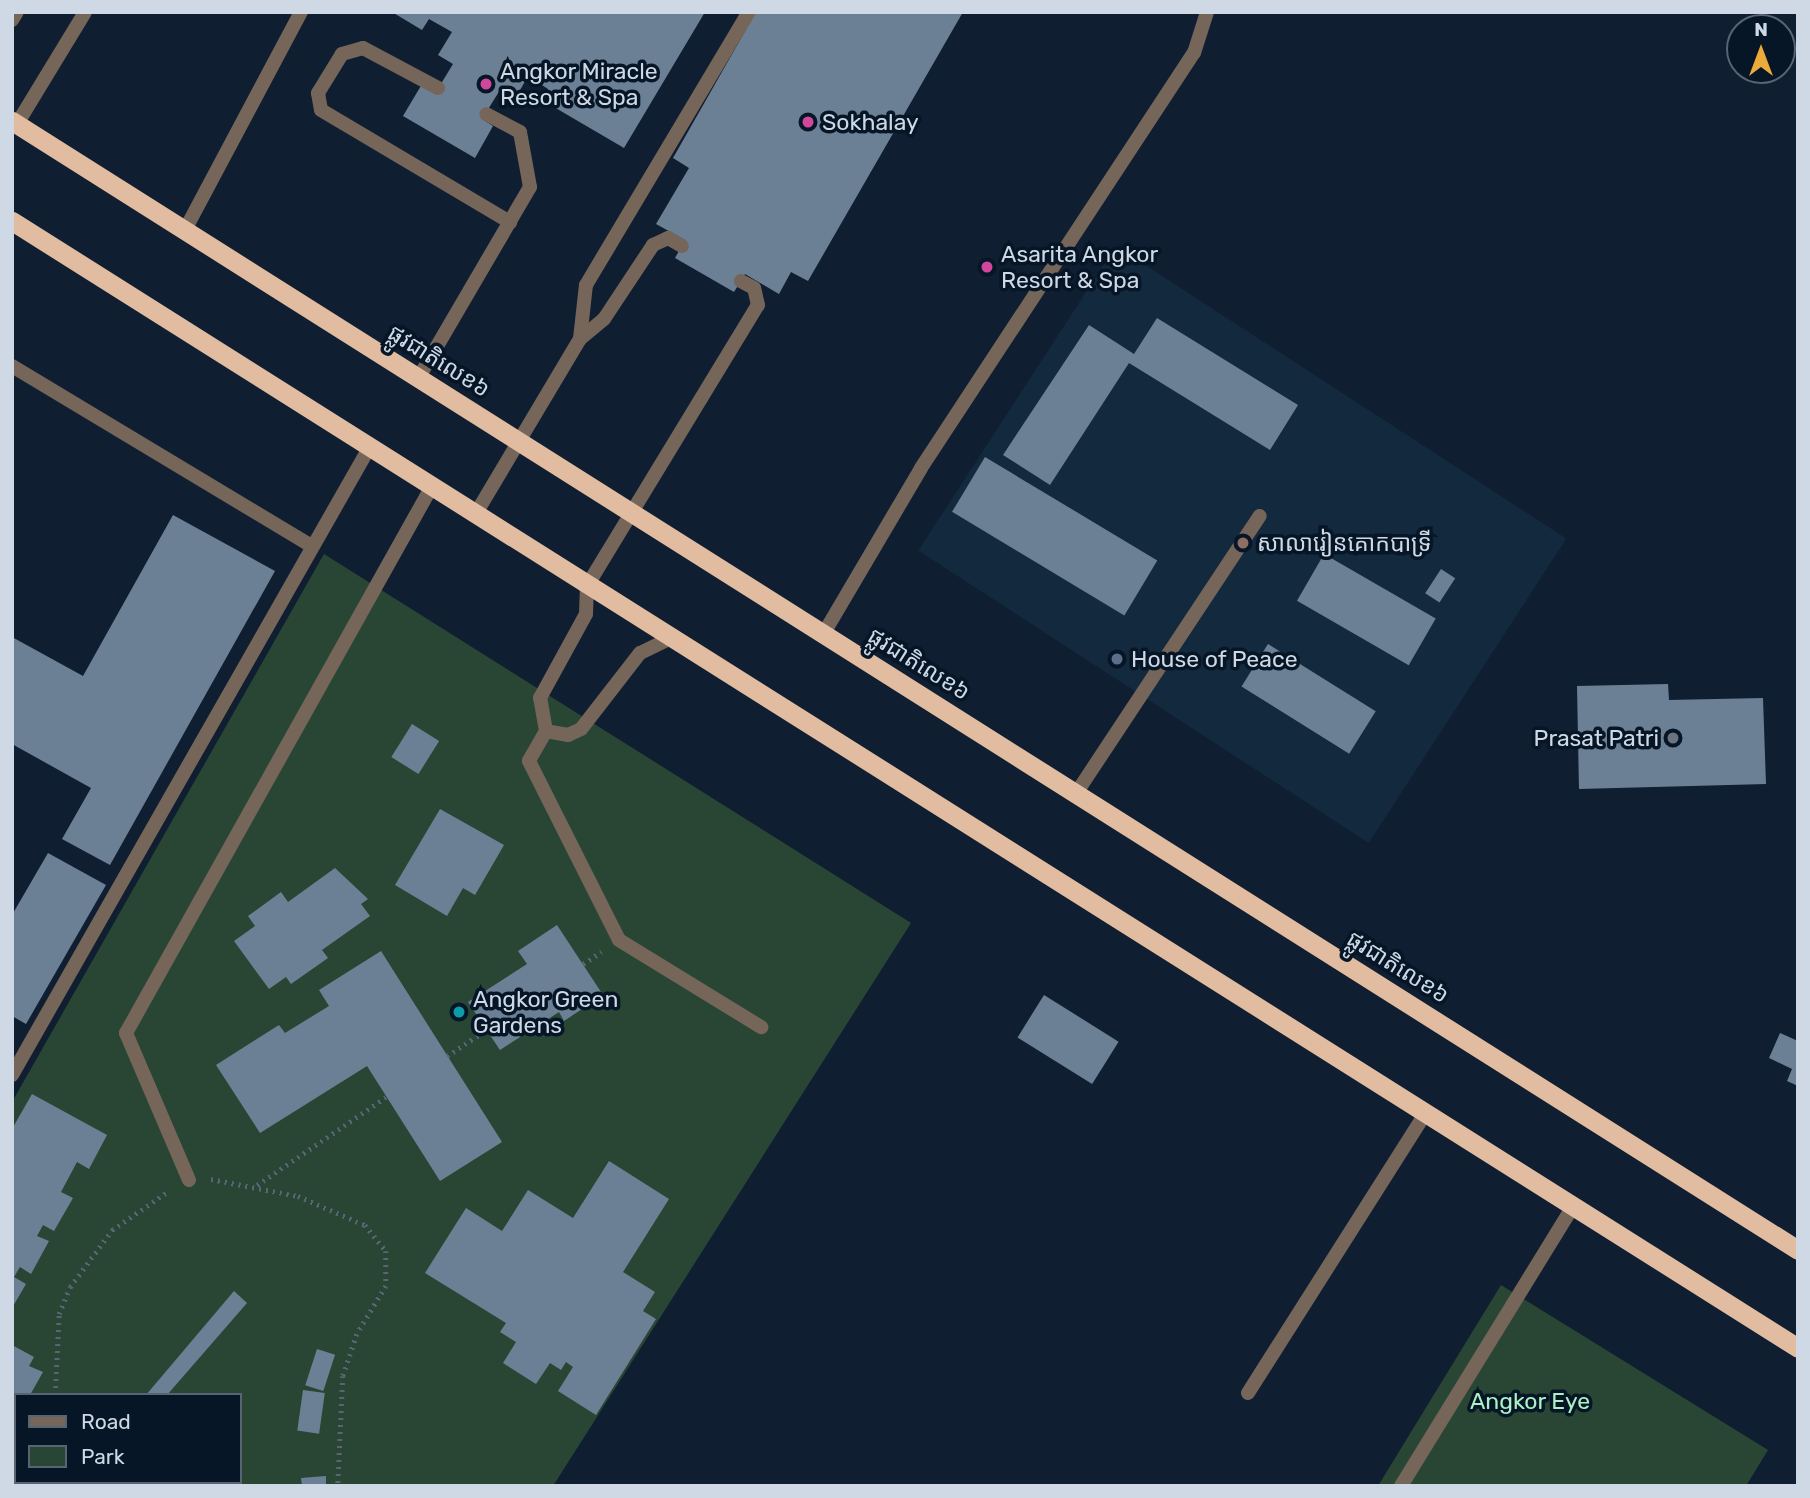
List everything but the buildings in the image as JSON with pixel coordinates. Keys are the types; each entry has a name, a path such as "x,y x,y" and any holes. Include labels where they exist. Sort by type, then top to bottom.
{"highway":[{"name":"ផ្លូវជាតិលេខ៦","path":"15,123 1798,1250"},
{"path":"12,221 669,639 1798,1348"}],"street":[{"path":"12,20 17,12"},
{"path":"15,123 85,12"},
{"path":"185,230 301,12"},
{"path":"580,339 586,285 749,12"},
{"path":"824,633 921,468 1194,52 1207,12"},
{"path":"438,88 363,48 342,54 318,93 321,110 510,222"},
{"path":"419,377 530,187 520,132 485,114"},
{"path":"475,515 580,339 604,319 653,245 668,238 682,246"},
{"path":"741,281 754,288 758,305 587,586 586,614 540,698 546,730 529,761 619,940 761,1027"},
{"path":"12,366 312,546"},
{"path":"12,1075 369,448"},
{"path":"189,1180 126,1033 431,488"},
{"path":"1077,792 1260,516"},
{"path":"546,730 568,735 581,729 640,653 669,639"},
{"path":"1248,1393 1424,1114"},
{"path":"1401,1486 1573,1206"}],"path":[{"path":"447,1056 486,1030"},
{"path":"256,1185 386,1097"},
{"path":"55,1393 59,1314 70,1287 133,1211 189,1180 256,1185 365,1225 386,1251 386,1286 357,1334 343,1376 338,1486"}],"shaded area":[{"name":"សាលារៀនគោកបាទ្រី","path":"1116,246 1566,538 1369,843 918,550"}],"green space":[{"name":"Angkor Green Gardens","path":"324,554 911,923 553,1486 12,1486 12,1102"},
{"name":"Angkor Eye","path":"1501,1285 1768,1450 1746,1486 1378,1486"}],"place":[{"name":"Angkor Miracle Resort & Spa","path":"486,84"},
{"name":"Sokhalay","path":"808,122"},
{"name":"Asarita Angkor Resort & Spa","path":"987,267"},
{"name":"សាលារៀនគោកបាទ្រី","path":"1243,543"},
{"name":"House of Peace","path":"1117,659"},
{"name":"Prasat Patri","path":"1673,738"},
{"name":"Angkor Green Gardens","path":"459,1012"}]}
